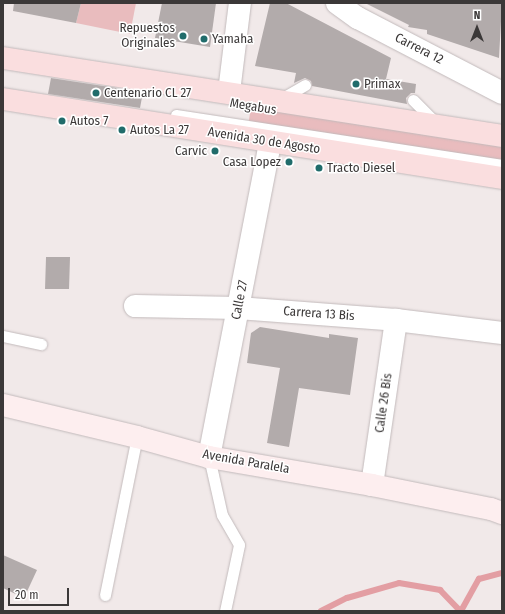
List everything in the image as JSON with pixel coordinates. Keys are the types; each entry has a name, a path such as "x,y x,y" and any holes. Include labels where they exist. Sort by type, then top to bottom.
{"main road":[{"path":"3,58 229,92 502,136"},
{"name":"Avenida 30 de Agosto","path":"3,100 502,178"},
{"name":"Avenida Paralela","path":"3,405 137,437 209,457 498,510"}],"street":[{"path":"229,92 240,3"},
{"name":"Carrera 12","path":"337,3 358,18 502,93"},
{"name":"Calle 27","path":"209,457 270,142"},
{"name":"Carrera 13 Bis","path":"135,306 238,308 396,320 502,333"},
{"name":"Calle 26 Bis","path":"372,486 396,320"}],"lane":[{"name":"Megabus","path":"3,68 502,147"},
{"path":"278,100 305,85"},
{"name":"Megabus","path":"3,88 502,165"},
{"path":"413,100 440,126"},
{"path":"3,336 41,344"},
{"path":"105,595 137,437"},
{"path":"209,457 222,515 239,545 225,611"}],"shaded area":[{"path":"81,3 136,3 130,34 76,23"},
{"path":"251,107 502,147 502,165 248,126"}],"building":[{"path":"14,3 81,3 76,23 13,11"},
{"path":"162,3 216,3 210,47 155,38"},
{"path":"270,3 286,3 391,58 386,79 416,84 415,93 411,93 406,98 407,104 312,86 311,81 305,78 294,83 296,73 255,66"},
{"path":"365,3 502,3 499,58 427,34 427,30 408,27 409,25"},
{"name":"Centenario CL 27","path":"51,78 143,92 140,108 48,94"},
{"path":"46,257 70,257 69,289 45,289"},
{"path":"260,327 329,338 329,334 358,338 350,395 299,388 289,447 267,443 280,368 247,363 251,333"},
{"path":"3,555 37,570 24,598 3,588"}],"waterway":[{"path":"461,611 479,579 502,573"},
{"path":"321,611 347,598 399,583 440,590 460,611"}],"place":[{"name":"Repuestos Originales","path":"183,36"},
{"name":"Yamaha","path":"204,39"},
{"name":"Primax","path":"356,84"},
{"name":"Centenario CL 27","path":"96,93"},
{"name":"Autos 7","path":"62,121"},
{"name":"Autos La 27","path":"122,130"},
{"name":"Carvic","path":"215,151"},
{"name":"Casa Lopez","path":"289,162"},
{"name":"Tracto Diesel","path":"319,168"}]}
